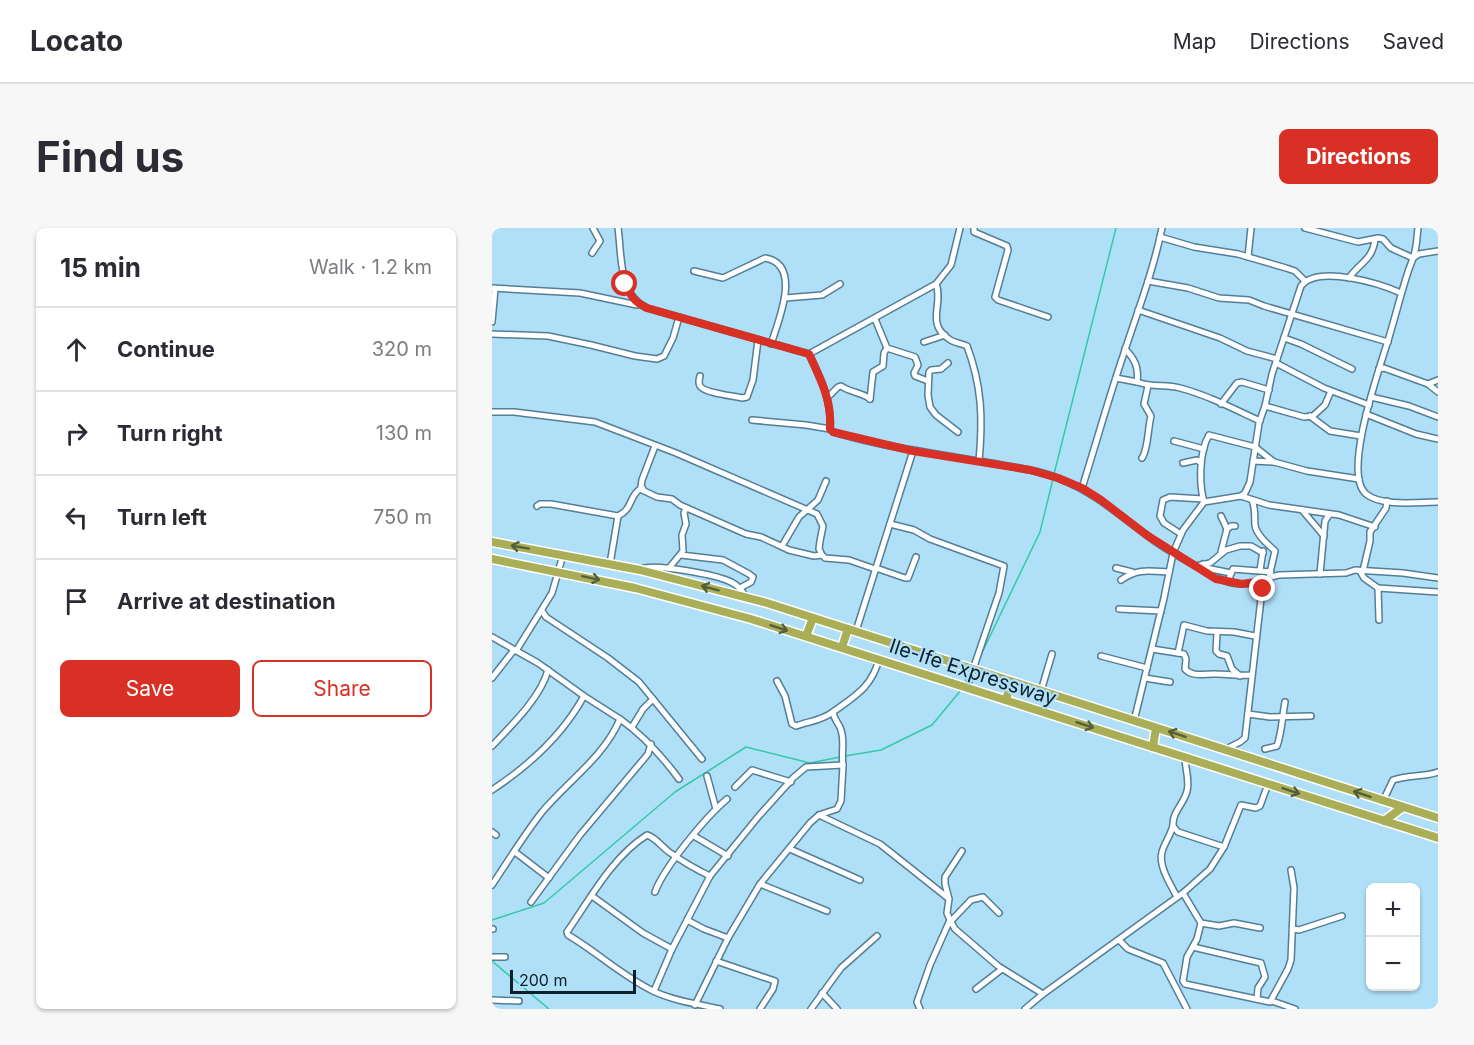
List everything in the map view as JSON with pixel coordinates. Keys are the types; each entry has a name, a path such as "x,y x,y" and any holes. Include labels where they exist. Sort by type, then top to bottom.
{"highway":[{"name":"Ile-Ife Expressway","path":"492,542 640,570 747,598 1438,818"},
{"name":"Ile-Ife Expressway","path":"492,559 559,571 677,598 806,636 1438,838"},
{"path":"806,636 813,618"},
{"path":"842,647 852,630"},
{"path":"1006,700 1011,682"},
{"path":"1153,747 1156,728"},
{"path":"1384,821 1403,807"}],"street":[{"path":"592,253 600,240 594,228"},
{"path":"618,228 625,284 631,297 647,308"},
{"path":"974,228 974,232 980,236 1007,246 1008,250 995,297 1048,317"},
{"path":"1082,488 1148,282 1162,228"},
{"path":"1248,257 1251,228"},
{"path":"1305,228 1358,242 1383,239 1391,248 1413,258"},
{"path":"1418,228 1413,258 1366,414 1361,436 1359,479 1364,493 1372,498 1387,501 1438,502"},
{"path":"492,322 494,288 580,293 647,308 809,354 875,320 936,284 951,265 959,229"},
{"path":"1160,237 1194,247 1248,257 1295,271 1305,282"},
{"path":"1349,278 1368,259 1374,248 1375,239"},
{"path":"1413,258 1419,254 1438,251"},
{"path":"694,271 723,278 765,258 775,261 784,274 785,298 771,344"},
{"path":"1241,496 1250,482 1260,421 1276,361 1301,286 1305,282 1322,276 1349,278 1384,285 1401,293"},
{"path":"1148,282 1188,288 1219,298 1249,300 1388,342"},
{"path":"785,298 822,295 840,284"},
{"path":"936,284 938,289 936,324 950,340 967,346 980,389 982,410 978,461"},
{"path":"1138,310 1220,338 1276,361 1330,391 1369,405"},
{"path":"492,334 548,336 657,359 664,356 669,348 679,317"},
{"path":"875,320 887,348 915,357 918,365 915,376 928,381"},
{"path":"924,342 945,335"},
{"path":"1284,339 1301,344 1352,369"},
{"path":"700,376 698,382 700,387 706,390 742,398 747,397 753,380 758,340"},
{"path":"828,397 842,386 850,392 864,394 870,399 873,372 883,366 884,353 887,348"},
{"path":"1125,349 1138,369 1137,382"},
{"path":"809,354 828,397 831,414 830,429"},
{"path":"948,363 941,369 931,370 928,374 930,407 936,415 958,432"},
{"path":"1379,369 1384,368 1428,384 1438,392"},
{"path":"1116,378 1148,386 1177,387 1260,421"},
{"path":"1428,384 1438,380"},
{"path":"1221,404 1237,383 1242,382 1269,390"},
{"path":"1142,458 1145,454 1151,416 1144,404 1148,386"},
{"path":"1265,406 1304,417 1310,416 1325,405 1330,391"},
{"path":"1371,397 1409,406 1438,417"},
{"path":"492,412 514,412 595,422 817,514"},
{"path":"1366,414 1416,434 1438,439"},
{"path":"1310,416 1330,431 1361,436"},
{"path":"752,420 806,424 830,429 844,436 913,451 1042,472 1082,488 1173,553 1216,579 1242,584 1267,578 1362,571 1404,573 1438,578"},
{"path":"1134,721 1173,553 1181,534 1202,503 1201,463 1206,437 1212,435 1255,447 1274,462"},
{"path":"1174,441 1204,449"},
{"path":"655,446 642,480 641,486 644,489 657,496 672,499 686,508 746,534 761,537 789,550 814,556 822,555 825,558 849,560 905,579 908,578 916,557"},
{"path":"852,630 876,569 913,451"},
{"path":"1183,462 1197,460 1201,463"},
{"path":"1253,461 1274,462 1307,471 1359,479"},
{"path":"822,555 820,541 823,526 817,514 818,500 826,481"},
{"path":"537,506 551,504 618,516 627,510 637,490 644,489"},
{"path":"1181,534 1164,523 1160,516 1163,500 1170,497 1202,503 1241,496 1302,510 1339,515 1375,527"},
{"path":"782,546 799,517 818,500"},
{"path":"1224,750 1245,738 1255,636 1275,551 1268,546 1256,529 1256,511 1252,500"},
{"path":"1362,571 1366,566 1369,535 1386,508 1387,501"},
{"path":"669,568 681,555 686,508"},
{"path":"1302,510 1324,536"},
{"path":"1320,574 1325,521 1329,515"},
{"path":"610,564 618,516"},
{"path":"1221,516 1227,529 1221,553"},
{"path":"891,524 914,530 930,539 1004,566 999,593 967,687"},
{"path":"1227,529 1235,526"},
{"path":"1196,566 1210,563 1221,553 1240,546 1251,546 1263,553"},
{"path":"1260,570 1263,548 1268,546"},
{"path":"492,678 515,651 542,611 552,593 563,555"},
{"path":"681,555 723,560 750,574 753,577 751,582 740,588"},
{"path":"676,562 677,570"},
{"path":"1203,564 1206,568 1231,573"},
{"path":"640,570 651,566 720,578 740,588 747,598"},
{"path":"1116,568 1132,572"},
{"path":"1228,581 1233,569 1260,570 1267,578"},
{"path":"1121,580 1132,572 1142,570 1169,572"},
{"path":"1362,571 1364,578 1378,588 1438,592"},
{"path":"1378,588 1379,620"},
{"path":"1119,609 1161,611"},
{"path":"542,611 546,617 639,682 702,759"},
{"path":"1178,653 1184,625 1217,633 1234,632 1255,636"},
{"path":"1217,633 1216,651 1227,656 1232,669 1240,676"},
{"path":"492,637 538,663 632,727 651,744 679,779"},
{"path":"1152,649 1184,654 1185,669 1189,673 1251,675"},
{"path":"1041,691 1052,654"},
{"path":"1101,656 1148,668"},
{"path":"777,681 786,696 792,724 796,726 819,720 833,712 869,684 876,674 879,659"},
{"path":"492,746 527,708 546,678 548,670"},
{"path":"1145,678 1170,682"},
{"path":"492,790 512,777 553,741 584,696"},
{"path":"632,727 643,709 653,699"},
{"path":"1265,749 1277,746 1283,726 1284,702"},
{"path":"695,1005 728,938 760,884 810,823 819,815 837,809 841,801 843,738 833,712"},
{"path":"1248,714 1282,717 1311,716"},
{"path":"492,885 542,812 577,778 603,746 620,719"},
{"path":"531,902 580,835 648,754 651,744"},
{"path":"1177,897 1161,860 1173,826 1173,817 1188,786 1185,757"},
{"path":"654,992 672,950 710,876 758,817 806,767 843,765"},
{"path":"735,787 752,770 791,782"},
{"path":"1383,801 1393,780 1427,776 1438,772"},
{"path":"707,776 716,809"},
{"path":"1024,1009 1183,893 1210,869 1224,847 1241,805 1251,808 1260,806 1268,784"},
{"path":"655,892 658,882 677,857 716,809 727,799"},
{"path":"819,815 880,844 949,899"},
{"path":"1173,826 1178,832 1224,847"},
{"path":"710,876 693,868 646,834 623,856 567,932 614,968 654,992 695,1005 720,1009"},
{"path":"694,836 728,856"},
{"path":"790,849 860,880"},
{"path":"963,851 945,877 949,899 947,913 950,921 955,929 1002,969 1043,994"},
{"path":"515,852 549,878"},
{"path":"1265,1009 1291,960 1294,888 1291,870"},
{"path":"760,884 827,911"},
{"path":"1183,893 1201,923 1187,957 1183,981 1185,984 1269,1001 1295,1009"},
{"path":"592,896 643,933 672,950"},
{"path":"920,1009 916,1002 950,921 971,900 983,897 999,914"},
{"path":"1293,929 1299,930 1342,916"},
{"path":"687,920 728,938"},
{"path":"1201,923 1219,926 1234,923 1260,928"},
{"path":"811,1009 841,968 877,936"},
{"path":"1119,940 1128,948 1163,963 1187,1009"},
{"path":"1193,947 1261,963 1265,977 1258,988 1257,999"},
{"path":"492,957 505,957"},
{"path":"716,961 775,981 773,989 760,1009"},
{"path":"976,989 1002,969"},
{"path":"822,993 837,1009"},
{"path":"492,1000 519,1001"}],"waterway":[{"path":"1054,474 1116,228"},
{"path":"980,657 1040,532 1053,479"},
{"path":"845,756 881,750 932,725 961,690"},
{"path":"492,920 544,903 675,792 746,747 810,763 840,757"},
{"path":"492,961 549,1009"}],"route":[{"path":"625,284 631,297 647,308 809,354 828,397 831,414 830,429 833,432 913,451 1042,472 1082,488 1173,553 1216,579 1235,584 1263,581 1263,589"}]}
